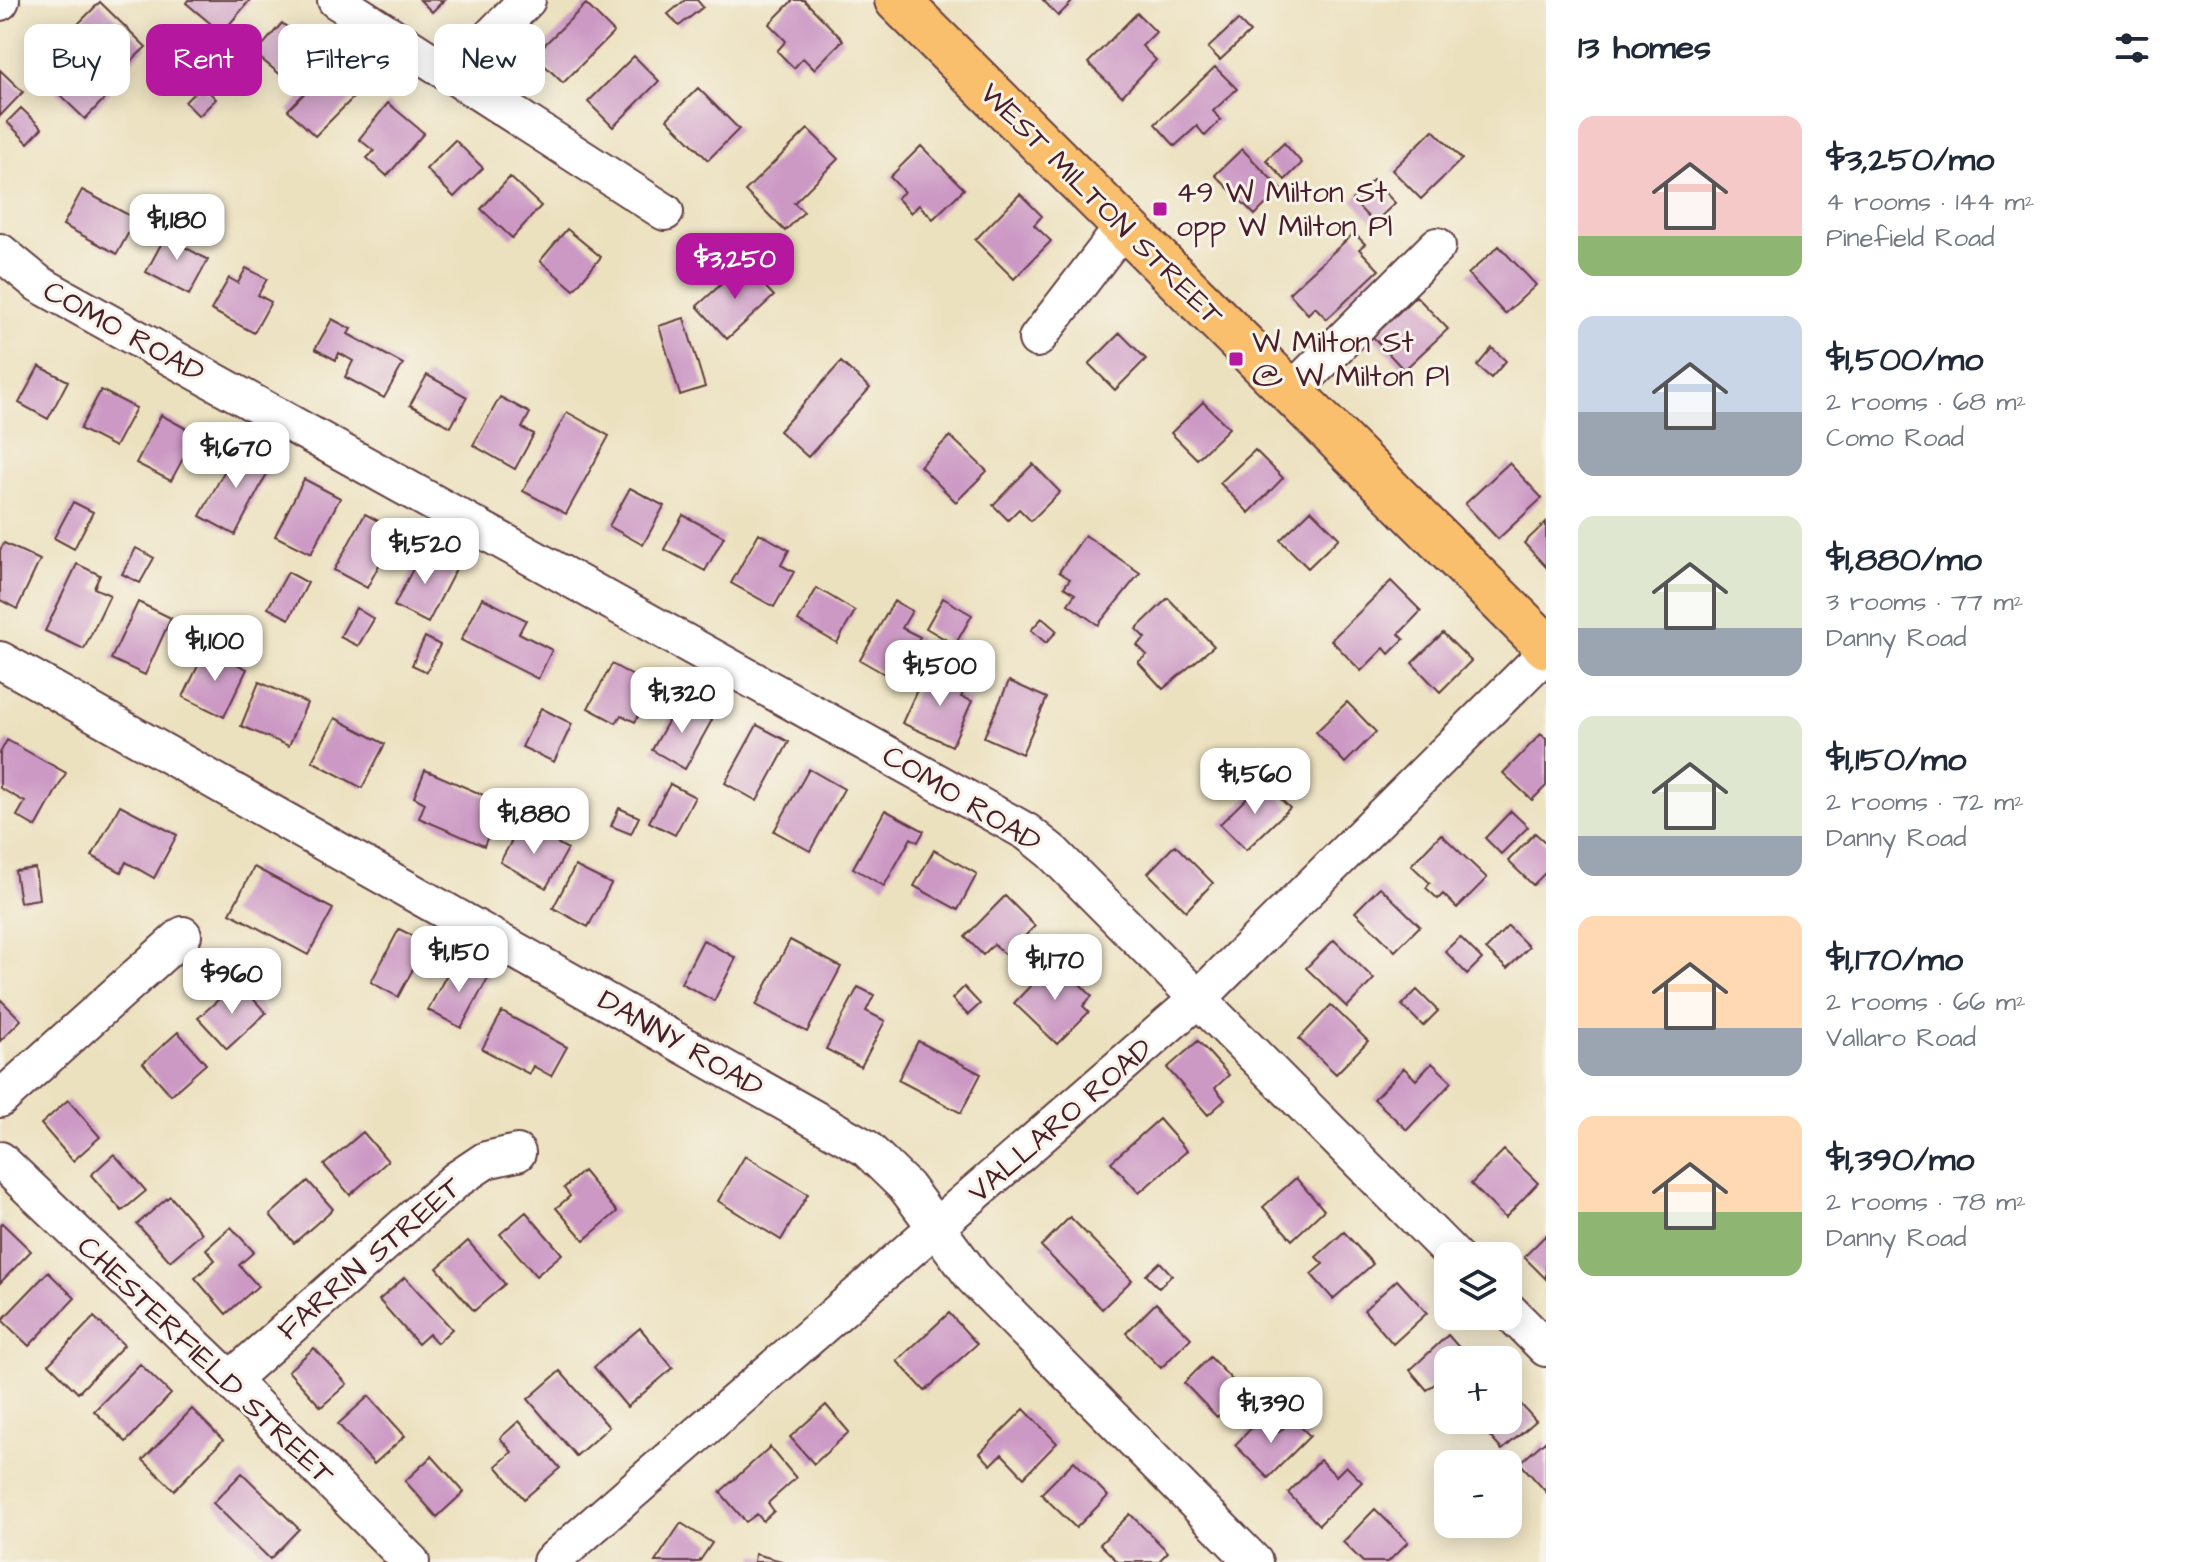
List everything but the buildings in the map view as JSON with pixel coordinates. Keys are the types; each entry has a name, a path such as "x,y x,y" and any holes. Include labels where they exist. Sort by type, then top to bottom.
{"main road":[{"name":"WEST MILTON STREET","path":"897,0 1546,646"}],"street":[{"path":"336,0 434,61"},
{"path":"503,24 527,0"},
{"path":"488,96 665,212"},
{"path":"1037,339 1124,226"},
{"path":"1291,392 1437,246"},
{"name":"COMO ROAD","path":"0,252 39,284 1027,832 1052,852 1440,1242"},
{"name":"VALLARO ROAD","path":"551,1562 1199,998 1546,653"},
{"name":"DANNY ROAD","path":"0,660 866,1148 906,1187 973,1277 1254,1562"},
{"path":"0,1099 183,935"},
{"name":"FARRIN STREET","path":"230,1380 456,1180 486,1160 517,1153"},
{"name":"CHESTERFIELD STREET","path":"0,1160 230,1380 411,1562"},
{"path":"1522,1324 1546,1348"}],"place":[{"name":"49 W Milton St opp W Milton Pl","path":"1160,209"},
{"name":"W Milton St @ W Milton Pl","path":"1236,359"}]}
